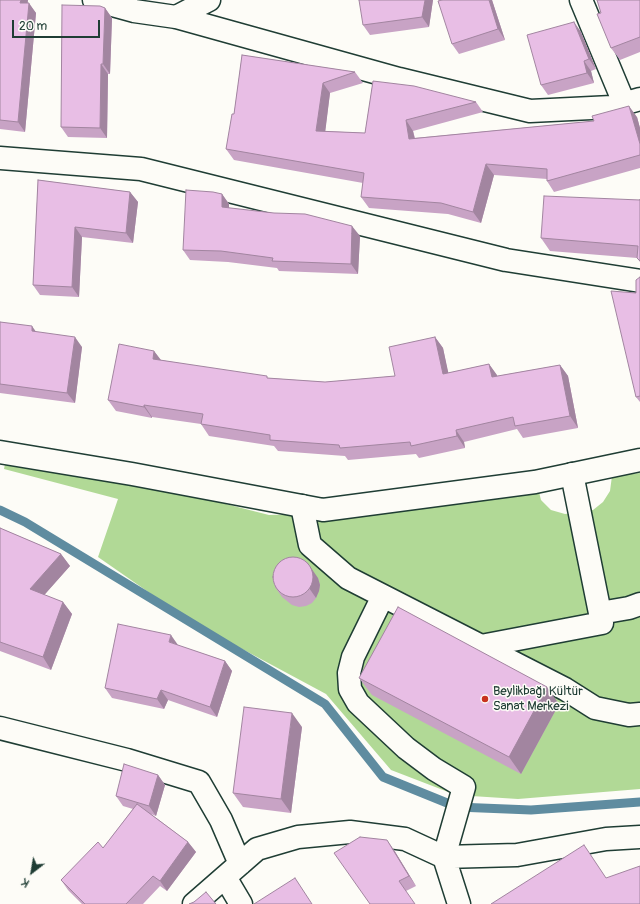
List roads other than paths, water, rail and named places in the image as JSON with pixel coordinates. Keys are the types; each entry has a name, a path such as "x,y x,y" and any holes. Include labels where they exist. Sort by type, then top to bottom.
{"street":[{"path":"94,0 133,5 399,79 530,111 612,107 632,101 581,0"},
{"path":"176,17 209,0"},
{"path":"0,158 141,168 506,260 640,281"},
{"path":"0,452 132,474 323,510 535,482 640,460"},
{"path":"481,646 602,623 572,474"},
{"path":"302,506 310,545 348,578 565,689 595,708 629,716 640,714"},
{"path":"383,596 353,657 349,673 350,689 358,703 406,748 434,769 464,787 444,857 459,904"},
{"path":"600,613 629,608 640,604"},
{"path":"0,728 126,760 199,782 221,820 241,904"},
{"path":"194,904 257,849 298,837 350,832 405,839 444,857 517,855 606,839 640,837"}],"waterway":[{"path":"0,510 25,522 325,704 383,777 457,807 531,810 640,802"}],"place":[{"name":"Beylikbağı Kültür Sanat Merkezi","path":"485,699"}]}
